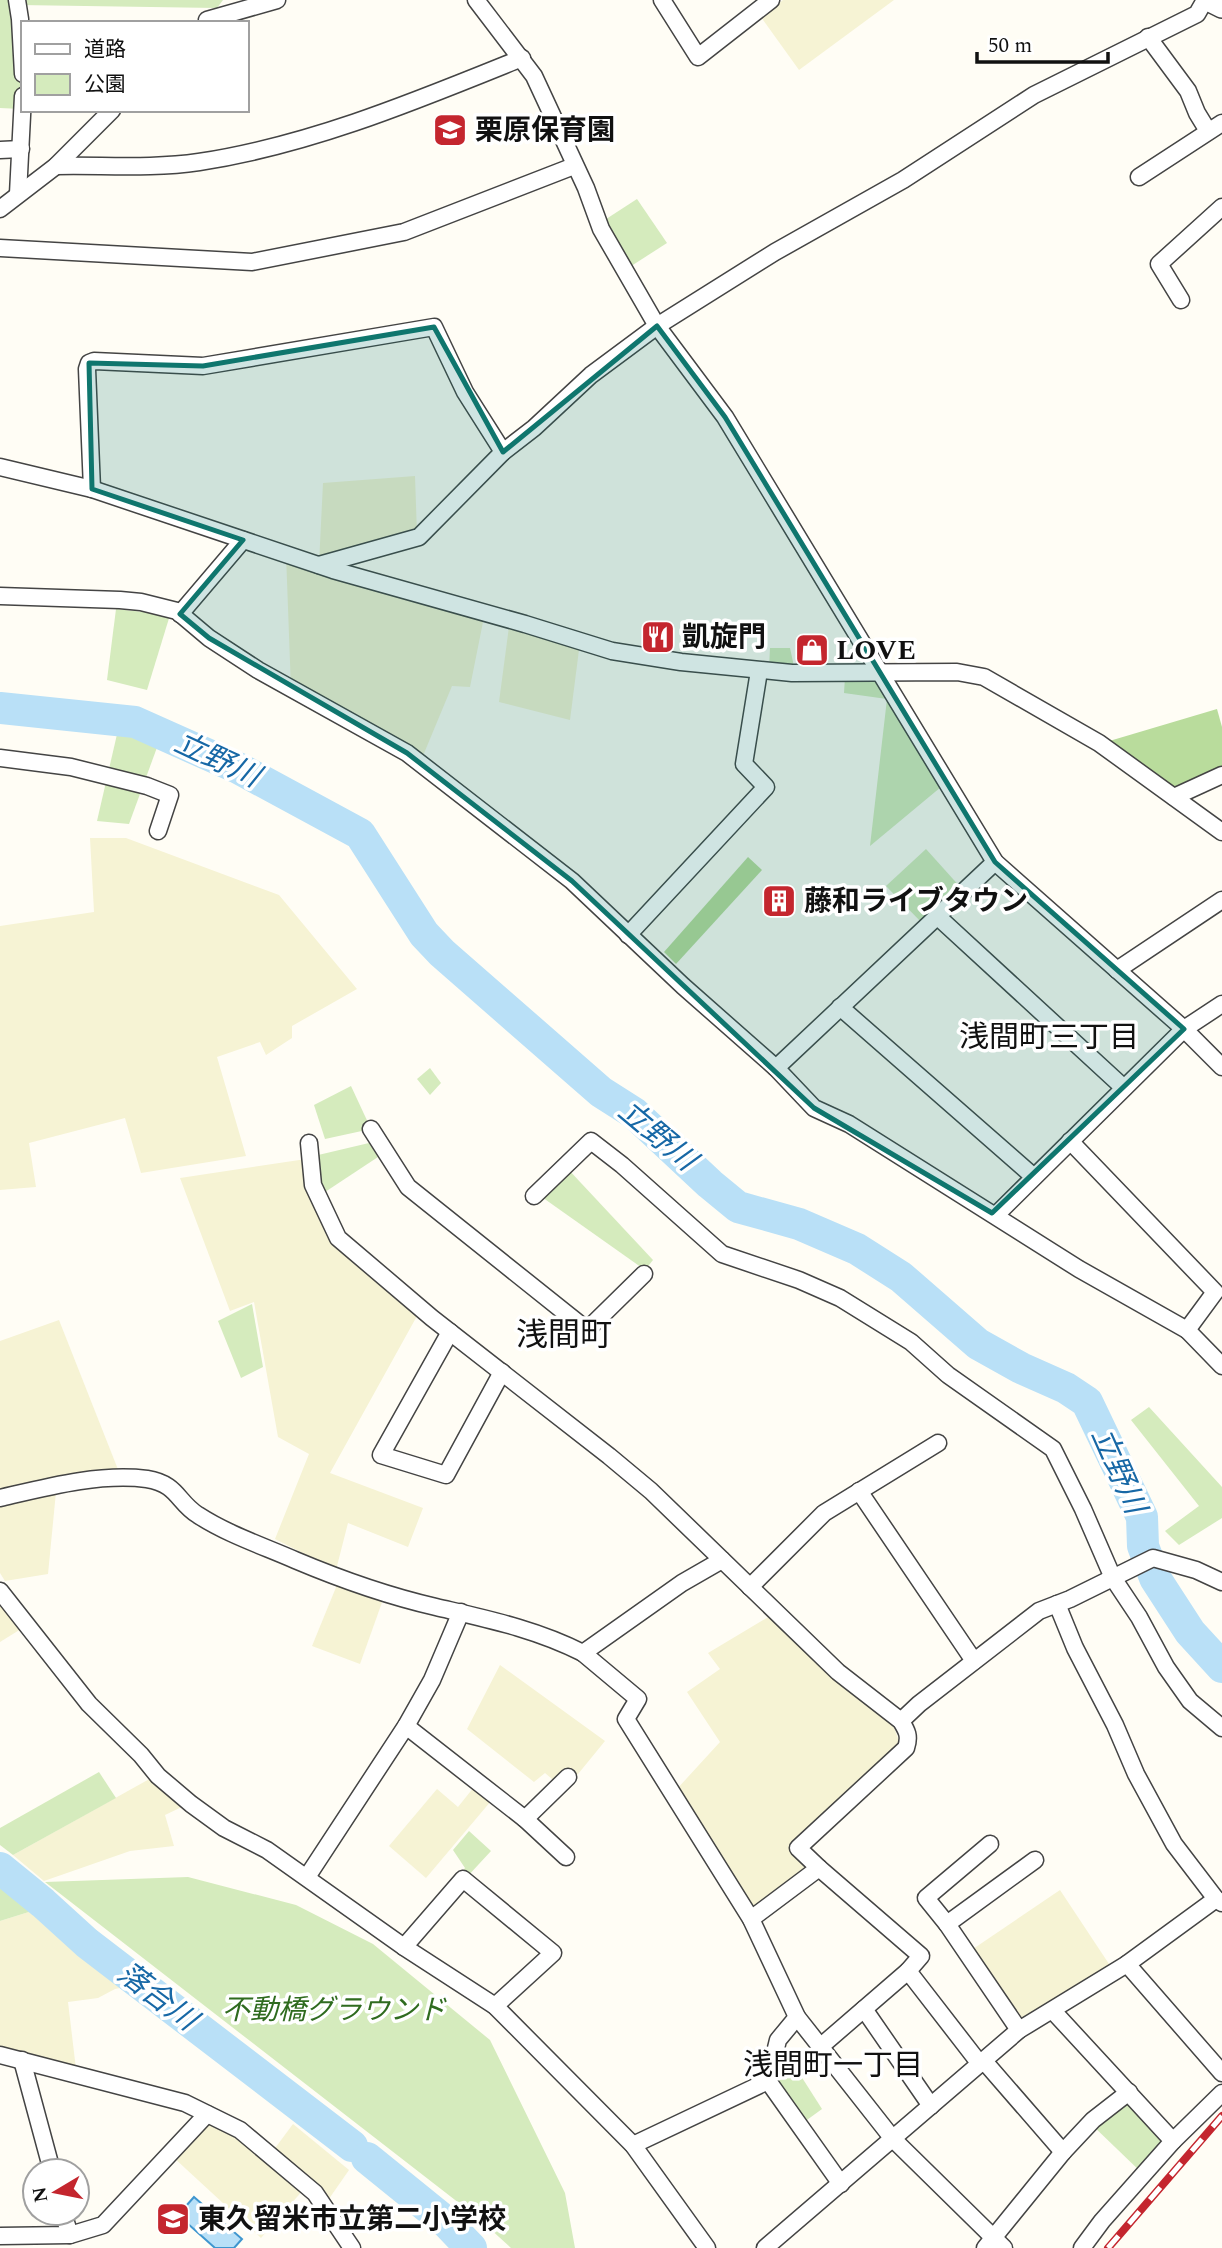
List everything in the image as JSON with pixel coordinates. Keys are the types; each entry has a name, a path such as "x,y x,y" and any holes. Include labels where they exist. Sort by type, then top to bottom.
{"street":[{"path":"17,0 21,37"},
{"path":"206,21 223,0"},
{"path":"206,21 277,0"},
{"path":"477,0 522,58 540,89 564,138 604,234 657,326 725,417 995,862 1184,1029 1222,1067"},
{"path":"662,0 698,57 771,0"},
{"path":"318,565 419,537 503,452 534,428 591,375 657,326 775,252 903,180 1034,95 1197,14 1207,0 1222,7"},
{"path":"1139,177 1215,127 1197,113 1188,91 1148,37"},
{"path":"56,166 140,167 199,162 281,144 396,109 522,58"},
{"path":"18,194 22,112"},
{"path":"0,209 56,166 110,112"},
{"path":"0,150 21,149"},
{"path":"0,248 252,262 404,232 574,166"},
{"path":"1181,300 1159,264 1222,207"},
{"path":"92,489 87,369 89,363 94,361 203,366 434,327 465,392 503,452"},
{"path":"0,467 92,489 318,565 612,651 759,671 802,674 957,672 984,677 1099,743 1222,832"},
{"path":"180,614 243,540"},
{"path":"0,596 120,600 152,605 180,614 209,638 258,670 407,753 572,881 776,1068 814,1108 849,1124 1079,1269 1186,1330 1222,1366"},
{"path":"628,935 766,787 744,764 759,671"},
{"path":"0,758 71,767 147,786 170,795 158,831"},
{"path":"1174,797 1222,775"},
{"path":"776,1068 995,862"},
{"path":"1117,970 1222,900"},
{"path":"937,916 1124,1088"},
{"path":"996,1215 1184,1029 1222,1004"},
{"path":"840,1007 1034,1177"},
{"path":"371,1129 408,1187 587,1330 644,1274"},
{"path":"534,1196 592,1140 722,1254 799,1280 840,1298 911,1342 948,1375 1053,1449 1083,1509 1120,1573 1139,1617 1166,1667 1190,1701 1222,1728"},
{"path":"1070,1141 1216,1292 1186,1330"},
{"path":"309,1143 313,1185 338,1238 450,1332 630,1474 838,1672 901,1721 907,1731 909,1740 906,1748 798,1848 921,1956 908,1971 820,2046"},
{"path":"450,1332 381,1455 446,1475 502,1372"},
{"path":"750,1587 824,1513 938,1443"},
{"path":"0,1498 50,1486 118,1478 148,1479 173,1488 196,1514 230,1532 333,1576 536,1632 583,1653 638,1699 626,1719 751,1919 797,2017 893,2139 994,2245 1063,2152 1095,2118 1129,2092"},
{"path":"859,1491 974,1661"},
{"path":"901,1721 1039,1611 1153,1558 1196,1570 1222,1582"},
{"path":"583,1653 682,1583 722,1560"},
{"path":"0,1591 89,1704 141,1755 158,1776 224,1828 267,1850 404,1947 495,2006 633,2144 707,2248"},
{"path":"765,2248 1019,2030 1127,1964 1219,1901 1168,1833 1136,1774 1115,1725 1075,1648 1057,1604"},
{"path":"307,1877 406,1726 432,1680 461,1612"},
{"path":"406,1726 525,1819 566,1857"},
{"path":"525,1819 568,1777"},
{"path":"990,1844 926,1898 947,1924 1019,2030"},
{"path":"947,1924 1035,1860"},
{"path":"751,1919 819,1868"},
{"path":"404,1947 463,1879 553,1953 495,2006"},
{"path":"1127,1964 1222,2073"},
{"path":"908,1971 982,2062 1063,2152"},
{"path":"864,2009 931,2106"},
{"path":"1053,2011 1173,2141"},
{"path":"797,2017 778,2040 768,2081 841,2184"},
{"path":"0,2054 185,2103 240,2130 315,2193 352,2248"},
{"path":"22,2060 48,2157"},
{"path":"633,2144 768,2081"},
{"path":"1082,2248 1102,2221 1173,2141 1222,2093"},
{"path":"0,2236 69,2235 103,2225 207,2114"},
{"path":"67,2227 69,2235"}],"highlighted area":[{"path":"657,326 725,417 995,862 1184,1029 992,1213 814,1108 572,881 407,753 209,638 180,614 243,540 92,489 89,363 203,366 434,327 503,452"}],"shaded area":[{"path":"783,0 894,0 799,70 761,17"},
{"path":"415,476 417,534 320,564 485,612 470,687 452,686 420,763 291,689 286,554 319,564 323,483"},
{"path":"510,619 580,642 570,720 499,702"},
{"path":"90,838 126,838 279,895 357,989 292,1026 292,1038 266,1055 260,1042 217,1057 246,1156 141,1173 125,1118 29,1143 36,1187 0,1190 0,926 94,912"},
{"path":"306,1159 331,1240 417,1316 330,1473 423,1508 408,1547 348,1523 336,1570 275,1539 309,1454 278,1437 254,1302 230,1311 180,1178"},
{"path":"59,1320 119,1472 0,1493 0,1341"},
{"path":"56,1492 48,1574 5,1581 0,1573 0,1503"},
{"path":"339,1580 385,1594 360,1664 312,1646"},
{"path":"0,1591 21,1629 0,1642"},
{"path":"770,1616 893,1725 901,1746 790,1848 812,1868 751,1913 676,1790 720,1742 687,1692 720,1669 708,1653"},
{"path":"500,1665 605,1741 565,1790 545,1773 534,1782 467,1729"},
{"path":"153,1777 186,1805 165,1815 174,1846 130,1851 44,1881 13,1855"},
{"path":"474,1787 491,1801 426,1878 389,1846 437,1789 458,1807"},
{"path":"1060,1890 1113,1970 1019,2026 970,1951"},
{"path":"32,1911 125,1987 98,1998 68,2002 76,2069 0,2049 0,1921"},
{"path":"208,2118 235,2132 304,2189 261,2238 173,2157"},
{"path":"293,2124 349,2170 324,2206 270,2155"}],"green space":[{"path":"0,0 223,0 217,8 19,5 21,109 0,108"},
{"path":"637,199 667,243 625,270 600,223"},
{"path":"116,609 170,615 147,690 107,680"},
{"path":"770,648 790,648 795,671 881,672 947,782 870,846 887,699 844,693 845,677 769,669"},
{"path":"1217,709 1222,727 1222,770 1176,790 1106,742"},
{"path":"118,730 159,742 129,824 97,821"},
{"path":"926,849 962,889 923,924 886,886"},
{"path":"748,857 762,870 676,964 664,952"},
{"path":"430,1068 441,1083 430,1095 417,1079"},
{"path":"351,1086 371,1129 325,1139 314,1105"},
{"path":"369,1143 378,1157 322,1194 314,1156"},
{"path":"567,1168 653,1260 645,1270 539,1195"},
{"path":"252,1304 263,1367 241,1378 218,1321"},
{"path":"1149,1407 1222,1487 1222,1518 1179,1545 1165,1531 1199,1506 1131,1420"},
{"path":"99,1772 116,1798 13,1855 0,1845 0,1828"},
{"path":"469,1831 491,1851 466,1878 460,1875 465,1868 453,1850"},
{"name":"不動橋グラウンド","path":"188,1877 296,1905 373,1944 490,2040 565,2193 575,2248 511,2248 477,2217 45,1882"},
{"path":"0,1887 32,1911 0,1921"},
{"path":"778,2040 822,2109 800,2125 768,2081"},
{"path":"1129,2092 1173,2141 1143,2174 1090,2123"}],"water":[{"path":"194,2197 242,2239 234,2248 215,2248 178,2215"}],"waterway":[{"name":"立野川","path":"0,708 135,722 238,768 360,834 424,934 442,953 601,1092 634,1113 738,1207 799,1224 857,1249 901,1277 978,1344 1021,1368 1066,1388 1087,1402 1142,1517 1143,1546 1155,1578 1190,1632 1222,1667"},
{"name":"落合川","path":"0,1868 87,1943 352,2146"},
{"name":"落合川","path":"367,2158 446,2222 471,2248"}],"railway":[{"path":"1108,2248 1222,2116"}],"place":[{"name":"栗原保育園","path":"450,130"},
{"name":"凱旋門","path":"658,637"},
{"name":"LOVE","path":"812,650"},
{"name":"藤和ライブタウン","path":"779,901"},
{"name":"東久留米市立第二小学校","path":"173,2219"}],"district":[{"name":"浅間町三丁目","path":"1049,1038"},
{"name":"浅間町","path":"564,1335"},
{"name":"浅間町一丁目","path":"833,2066"}]}
